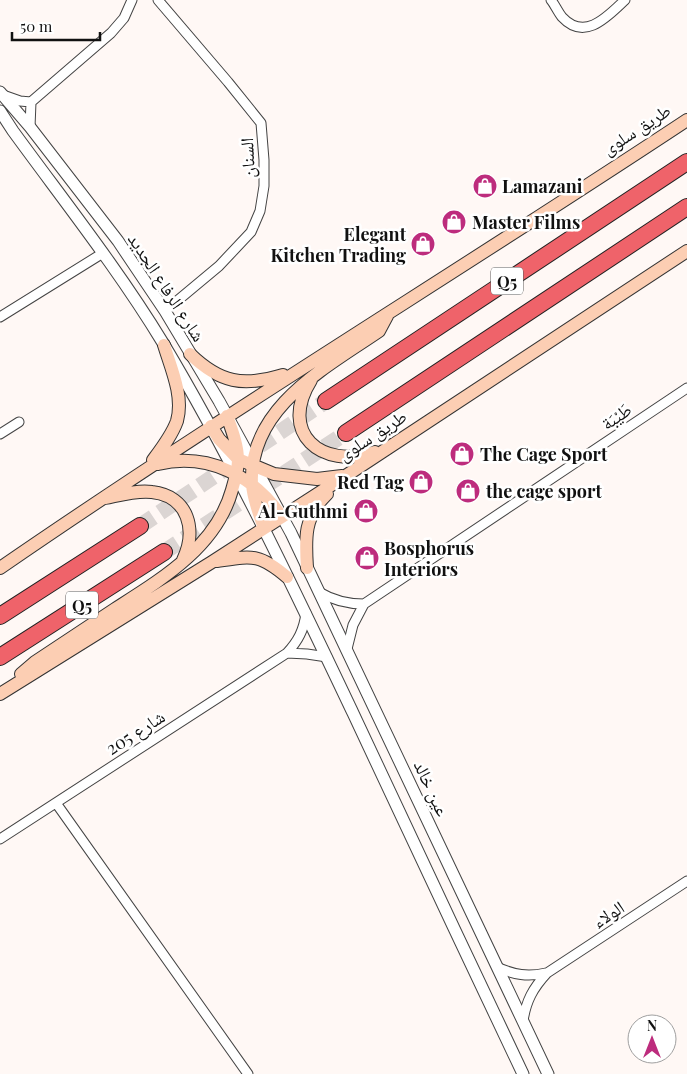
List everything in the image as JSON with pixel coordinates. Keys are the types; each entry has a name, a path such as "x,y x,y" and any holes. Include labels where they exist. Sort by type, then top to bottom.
{"highway":[{"name":"Q5","path":"326,401 687,162"},
{"name":"طريق سلوى","path":"346,434 687,207"},
{"name":"Q5","path":"0,616 140,526"},
{"name":"Q5","path":"0,658 164,552"}],"main road":[{"name":"طريق سلوى","path":"1,566 148,466 297,370 389,314 687,120"},
{"name":"طريق سلوى","path":"0,694 282,517 687,251"},
{"path":"264,528 257,509 252,484 254,465 263,434 278,408 294,391 379,331 389,314"},
{"path":"148,466 168,440 177,420 179,407 177,389 164,345"},
{"path":"190,354 213,374 236,381 255,381 297,370"},
{"path":"314,376 305,390 300,404 300,422 306,436 317,449 327,455 352,458 388,448"},
{"path":"0,694 35,662 154,584 192,554 212,532 224,514 236,475 238,459 236,444 227,416"},
{"path":"211,426 219,439 238,459 274,474 317,479 347,475"},
{"path":"148,466 178,460 209,463 252,484 266,495 282,517"},
{"path":"307,568 306,540 312,510 347,475"},
{"path":"98,500 141,492 154,492 169,496 177,502 187,516 190,527 190,540 182,562"},
{"path":"212,562 246,557 260,558 272,564 287,577"}],"street":[{"path":"1,93 20,101 31,102 111,33 124,18 132,0"},
{"name":"السنان","path":"158,0 261,123 264,160 263,194 260,211 251,232 219,266 165,311"},
{"path":"551,0 562,17 570,24 580,28 603,22 625,0"},
{"name":"شارع الرفاع الجديد","path":"1,93 30,127 118,242 165,311 227,416 282,517"},
{"path":"30,127 31,102"},
{"name":"شارع الرفاع الجديد","path":"0,111 103,253 164,345 211,426 264,528"},
{"path":"0,316 103,253"},
{"name":"طَيْبَة","path":"347,649 353,625 364,604 687,388"},
{"path":"0,434 19,422"},
{"name":"عين خالد","path":"282,517 347,649 548,1074"},
{"path":"264,528 306,613 523,1074"},
{"path":"318,591 340,602 364,604"},
{"name":"شارع 205","path":"0,839 287,654 300,636 306,613"},
{"path":"287,654 307,654 326,658"},
{"path":"56,803 248,1074"},
{"name":"الولاء","path":"523,1021 525,1007 530,995 537,983 547,973 687,881"},
{"name":"الولاء","path":"497,967 521,975 534,976 547,973"}],"tunnel":[{"path":"140,526 326,401"},
{"path":"164,552 346,433"}],"place":[{"name":"Lamazani","path":"485,186"},
{"name":"Master Films","path":"454,222"},
{"name":"Elegant Kitchen Trading","path":"423,244"},
{"name":"The Cage Sport","path":"462,454"},
{"name":"Red Tag","path":"421,482"},
{"name":"the cage sport","path":"468,491"},
{"name":"Al-Guthmi","path":"366,511"},
{"name":"Bosphorus Interiors","path":"367,558"}]}
